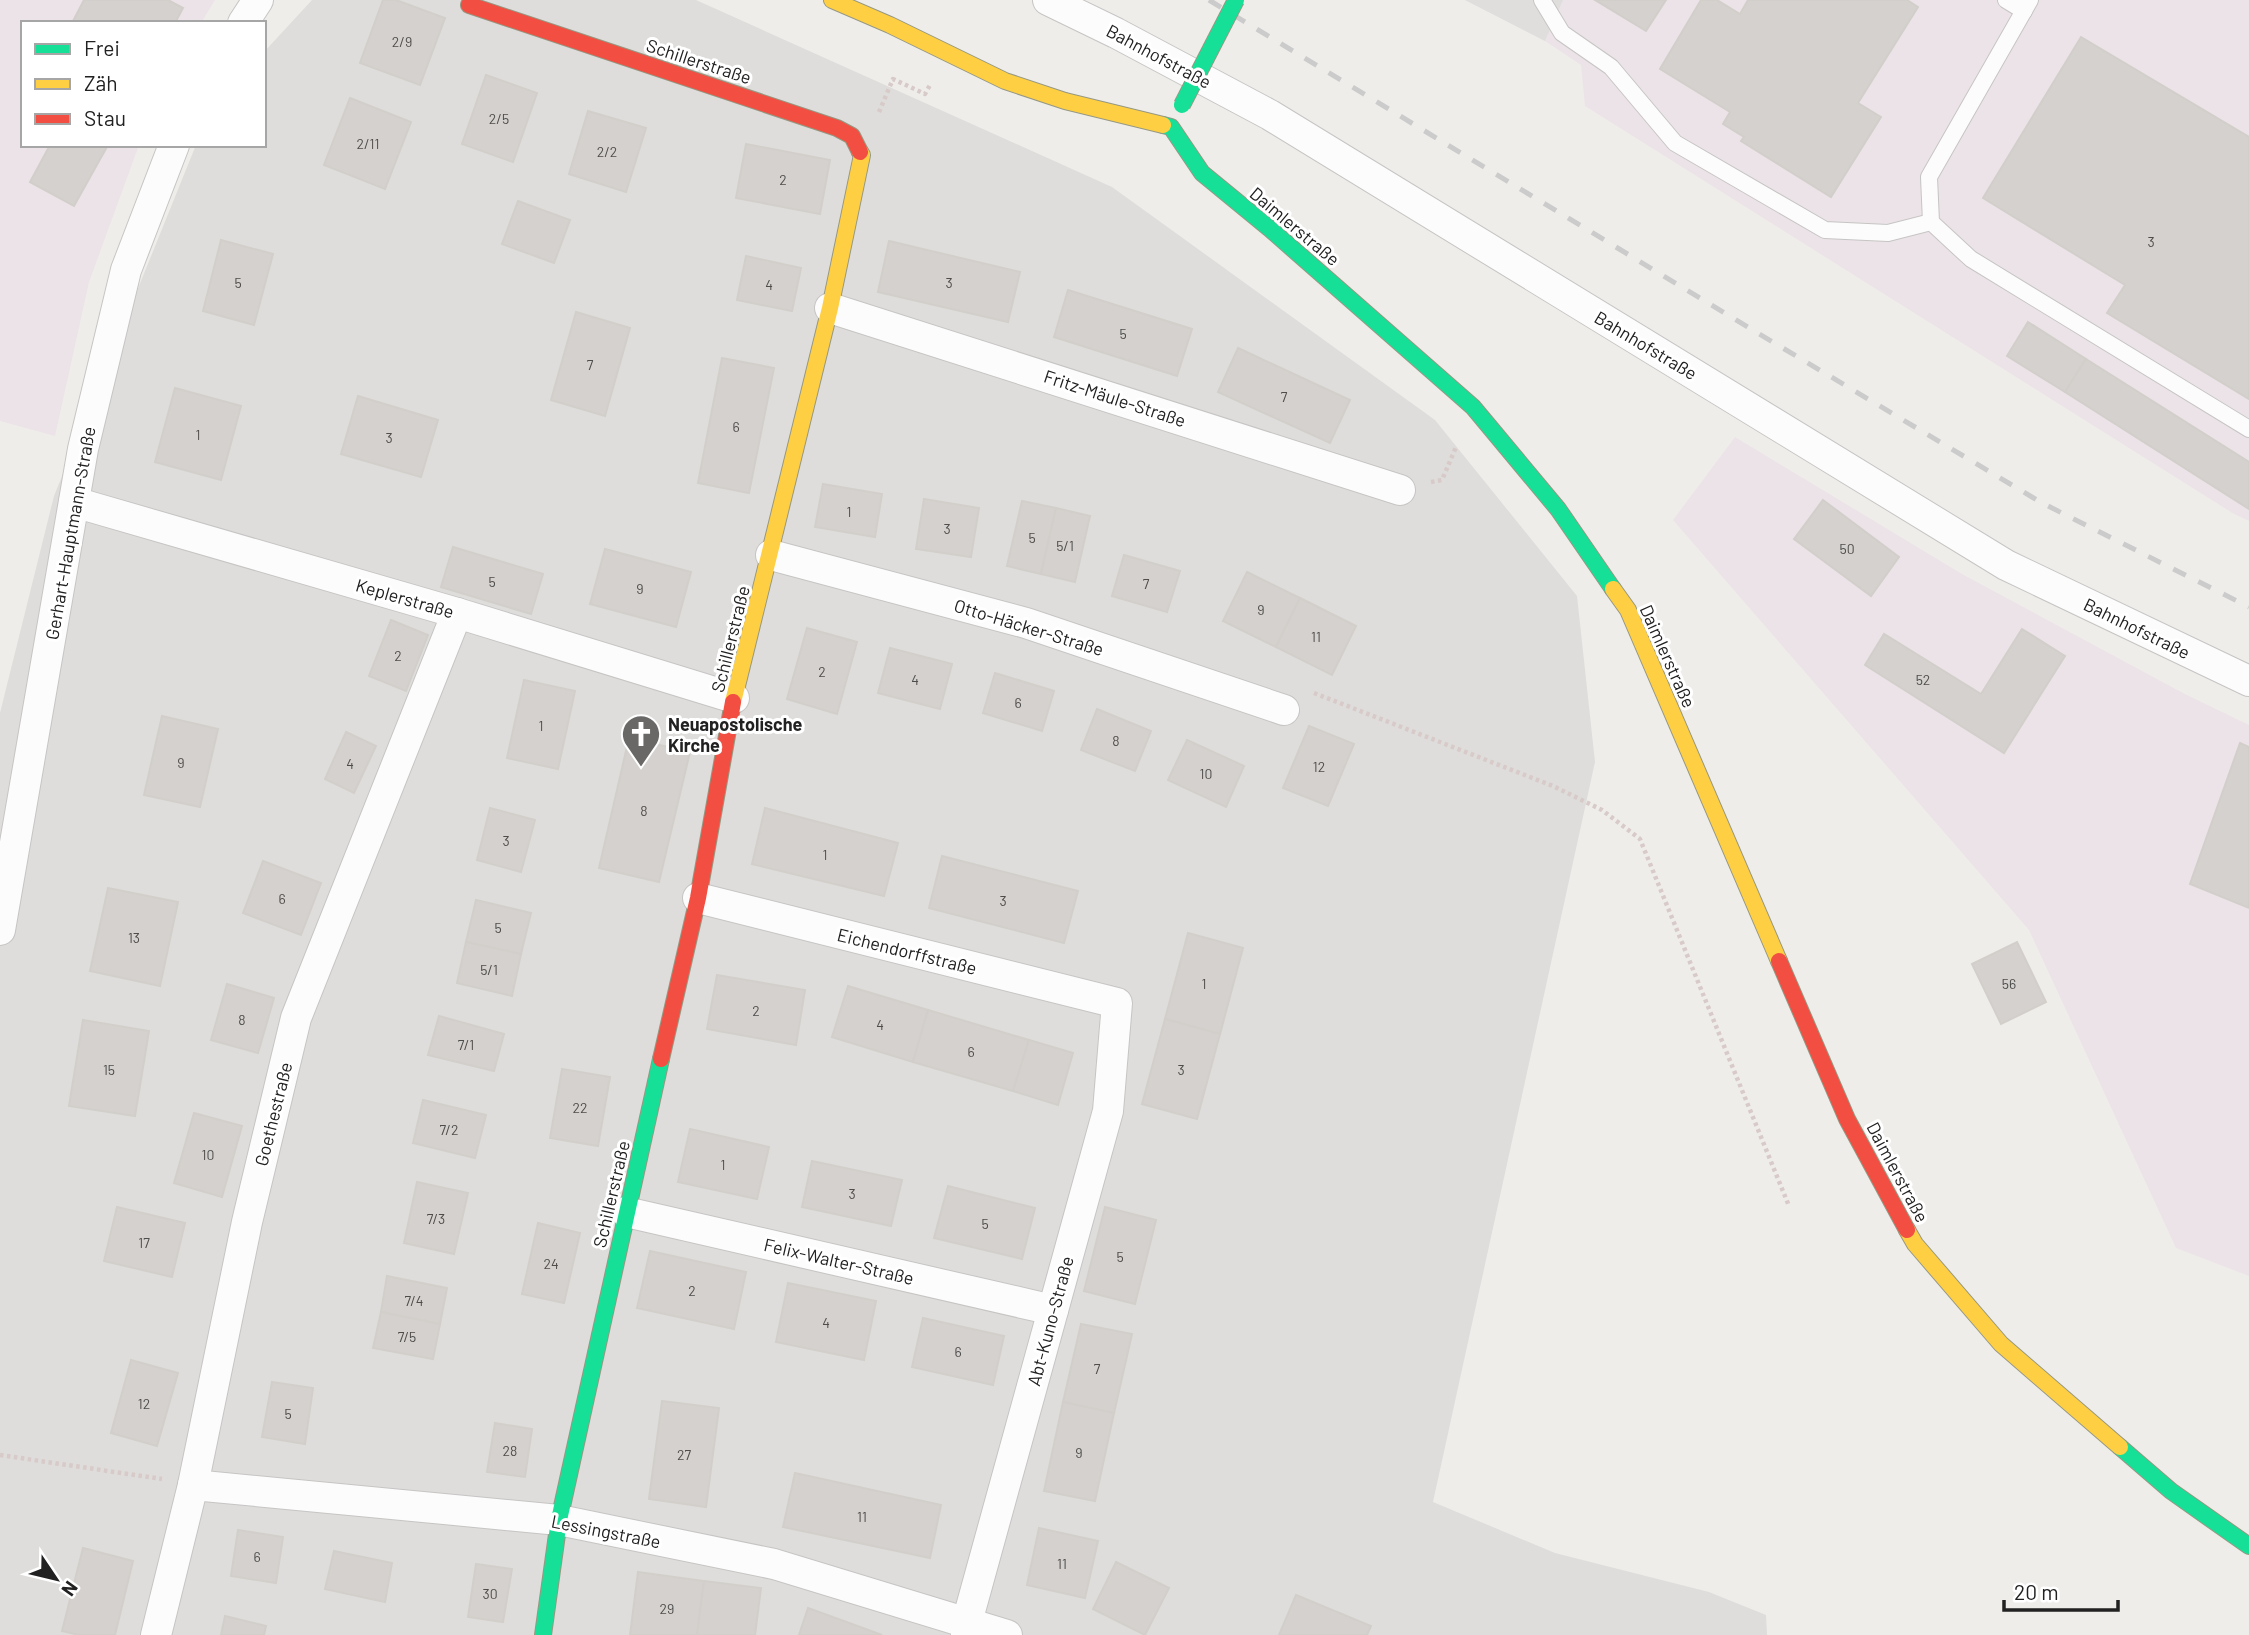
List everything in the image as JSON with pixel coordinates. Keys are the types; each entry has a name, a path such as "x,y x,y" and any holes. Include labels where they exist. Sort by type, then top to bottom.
{"street":[{"path":"244,21 258,0"},
{"path":"832,0 1005,81 1065,101 1171,127 1236,0"},
{"name":"Bahnhofstraße","path":"1048,0 1270,115 2006,565 2249,681"},
{"name":"Schillerstraße","path":"469,5 837,128 852,136 862,155 830,308 734,698 698,898 559,1520 543,1635"},
{"name":"Daimlerstraße","path":"1171,127 1202,173 1473,407 1558,509 1628,610 1847,1119 1915,1244 2001,1344 2171,1491 2249,1546"},
{"name":"Gerhart-Hauptmann-Straße","path":"0,930 83,449 126,270 173,147"},
{"name":"Fritz-Mäule-Straße","path":"830,308 1400,489"},
{"name":"Keplerstraße","path":"74,502 457,613 734,698"},
{"name":"Otto-Häcker-Straße","path":"771,555 1026,623 1284,710"},
{"name":"Goethestraße","path":"156,1635 193,1485 247,1222 296,1018 457,613"},
{"name":"Eichendorffstraße","path":"698,898 1117,1003"},
{"name":"Abt-Kuno-Straße","path":"966,1629 1108,1111 1117,1003"},
{"name":"Felix-Walter-Straße","path":"626,1212 1053,1310"},
{"name":"Lessingstraße","path":"193,1485 559,1520 774,1564 966,1629 1007,1635"}],"lane":[{"path":"1542,0 1562,33 1611,67 1675,143 1825,230 1888,233 1931,222"},
{"path":"2007,0 2027,5 1929,177 1931,222 1971,259 2249,429"}],"path":[{"path":"862,155 893,79 925,94 945,52"},
{"path":"1400,489 1442,480 1473,407"},
{"path":"1284,710 1305,689 1553,786 1602,810 1640,839 1789,1206"},
{"path":"0,1455 155,1477"}],"shaded area":[{"path":"0,0 215,0 202,21 21,21 21,147 138,147 89,282 55,436 0,421"},
{"path":"312,0 696,0 1112,187 1435,420 1577,596 1595,762 1433,1502 1555,1553 1709,1592 1766,1615 1767,1635 0,1635 0,713 54,496 195,147 266,147 266,50"},
{"path":"1465,0 2249,0 2249,521 1585,106 1581,65 1545,41"},
{"path":"1465,0 1563,0 1545,41"},
{"path":"1735,437 1962,574 2183,693 2249,725 2249,1276 2176,1248 2029,930 1673,520"}],"building":[{"path":"84,0 168,0 183,8 176,21 73,21"},
{"path":"383,0 396,0 445,18 420,85 360,63"},
{"path":"1595,0 1666,0 1646,31"},
{"path":"1701,0 1717,0 1740,14 1748,0 1907,0 1918,7 1858,103 1881,117 1831,197 1741,141 1744,137 1723,124 1730,112 1660,69"},
{"path":"2081,37 2249,137 2249,399 2107,313 2125,285 1983,198"},
{"path":"486,75 537,93 513,162 462,144"},
{"path":"350,98 411,122 385,189 324,165"},
{"path":"588,111 646,128 626,192 569,174"},
{"path":"746,144 830,160 820,214 736,198"},
{"path":"49,147 107,147 74,206 30,182"},
{"path":"518,201 570,220 554,263 502,244"},
{"path":"221,240 273,254 254,325 203,311"},
{"path":"889,241 1020,272 1008,322 878,292"},
{"path":"746,256 801,268 792,311 737,300"},
{"path":"1068,290 1192,329 1177,376 1054,337"},
{"path":"576,312 630,328 605,416 551,400"},
{"path":"2028,322 2086,359 2065,392 2007,356"},
{"path":"1238,348 1350,400 1330,443 1218,392"},
{"path":"722,358 774,368 749,493 698,483"},
{"path":"2086,359 2249,462 2249,509 2065,392"},
{"path":"175,388 241,406 221,480 155,462"},
{"path":"358,396 438,420 421,477 341,454"},
{"path":"823,484 882,494 875,537 815,527"},
{"path":"924,499 979,508 971,557 916,549"},
{"path":"1823,500 1899,557 1871,596 1794,539"},
{"path":"1022,501 1056,508 1041,574 1007,566"},
{"path":"1056,508 1090,516 1075,582 1041,574"},
{"path":"453,547 543,574 531,614 441,587"},
{"path":"605,549 691,572 676,627 590,604"},
{"path":"1124,555 1180,571 1167,612 1112,596"},
{"path":"1247,572 1300,598 1276,647 1223,621"},
{"path":"1300,598 1356,626 1332,675 1276,647"},
{"path":"391,620 428,635 406,691 369,676"},
{"path":"807,628 857,642 837,714 787,699"},
{"path":"2022,629 2065,656 2004,753 1865,665 1884,634 1981,694"},
{"path":"890,648 952,664 940,709 878,693"},
{"path":"995,673 1054,691 1042,731 983,713"},
{"path":"524,680 575,691 558,769 507,758"},
{"path":"1097,709 1151,731 1135,771 1081,750"},
{"path":"162,716 218,729 200,807 144,795"},
{"path":"1309,726 1354,744 1328,806 1283,788"},
{"path":"346,732 376,746 354,793 325,779"},
{"path":"629,738 690,752 659,882 599,868"},
{"path":"1187,740 1244,766 1226,807 1168,780"},
{"path":"2240,743 2249,747 2249,908 2190,884"},
{"path":"490,808 535,820 521,872 477,860"},
{"path":"765,808 898,843 884,896 752,864"},
{"path":"942,856 1078,891 1064,943 929,908"},
{"path":"263,861 321,883 301,935 243,913"},
{"path":"108,888 178,902 160,986 90,971"},
{"path":"476,900 531,913 521,954 466,942"},
{"path":"1188,933 1243,948 1220,1034 1165,1019"},
{"path":"466,942 521,954 512,996 457,983"},
{"path":"2017,942 2046,1002 2001,1024 1972,964"},
{"path":"717,975 805,990 796,1045 707,1029"},
{"path":"227,984 274,998 258,1053 211,1040"},
{"path":"848,986 928,1010 913,1062 832,1037"},
{"path":"928,1010 1029,1040 1013,1091 913,1062"},
{"path":"439,1016 504,1034 494,1071 428,1055"},
{"path":"1165,1019 1220,1034 1197,1119 1142,1104"},
{"path":"83,1020 149,1031 135,1116 69,1106"},
{"path":"1029,1040 1073,1053 1058,1105 1013,1091"},
{"path":"562,1069 610,1077 598,1146 550,1138"},
{"path":"423,1100 486,1115 475,1158 413,1143"},
{"path":"194,1113 242,1126 222,1197 174,1183"},
{"path":"690,1129 769,1147 757,1199 678,1182"},
{"path":"812,1161 902,1180 891,1226 802,1207"},
{"path":"417,1182 468,1193 454,1254 404,1243"},
{"path":"948,1186 1035,1208 1022,1259 934,1238"},
{"path":"117,1207 185,1223 172,1277 104,1261"},
{"path":"1105,1207 1156,1220 1135,1304 1084,1291"},
{"path":"538,1223 580,1233 564,1303 522,1294"},
{"path":"650,1251 746,1272 734,1329 637,1308"},
{"path":"387,1276 447,1288 440,1324 381,1312"},
{"path":"788,1283 876,1301 864,1360 776,1342"},
{"path":"381,1312 440,1324 433,1359 373,1348"},
{"path":"923,1318 1004,1336 993,1385 912,1367"},
{"path":"1081,1324 1132,1334 1114,1413 1063,1402"},
{"path":"131,1360 178,1373 157,1446 111,1433"},
{"path":"272,1382 313,1388 305,1444 262,1437"},
{"path":"662,1401 719,1408 706,1507 649,1499"},
{"path":"1063,1402 1114,1413 1095,1501 1044,1491"},
{"path":"495,1423 532,1429 525,1477 487,1472"},
{"path":"795,1473 941,1505 930,1558 783,1527"},
{"path":"1039,1528 1098,1541 1085,1598 1027,1585"},
{"path":"238,1530 283,1537 276,1583 231,1576"},
{"path":"83,1548 133,1561 115,1635 79,1635 62,1631"},
{"path":"334,1551 392,1563 385,1602 325,1589"},
{"path":"1116,1562 1169,1588 1145,1635 1093,1609"},
{"path":"476,1564 512,1569 503,1622 468,1617"},
{"path":"638,1572 704,1581 697,1635 630,1635"},
{"path":"704,1581 761,1588 755,1635 697,1635"},
{"path":"1296,1595 1371,1626 1367,1635 1279,1635"},
{"path":"808,1608 882,1635 799,1635"},
{"path":"225,1616 266,1626 264,1635 221,1635"}],"railway":[{"path":"1209,0 2042,503 2249,607"}],"traffic: fast":[{"path":"1182,105 1236,0"},
{"path":"1163,125 1171,127 1202,173 1269,228 1473,407 1558,509 1613,589"},
{"path":"543,1635 559,1520 661,1059"},
{"path":"2120,1447 2171,1491 2249,1546"}],"traffic: slow":[{"path":"832,0 1005,81 1065,101 1163,125"},
{"path":"733,702 830,308 862,155 860,152"},
{"path":"1613,589 1628,610 1779,961"},
{"path":"1907,1230 1915,1244 2001,1344 2120,1447"}],"traffic: jam":[{"path":"469,5 837,128 852,136 860,152"},
{"path":"661,1059 698,898 733,702"},
{"path":"1779,961 1847,1119 1907,1230"}],"place":[{"name":"Neuapostolische Kirche","path":"641,768"}]}
